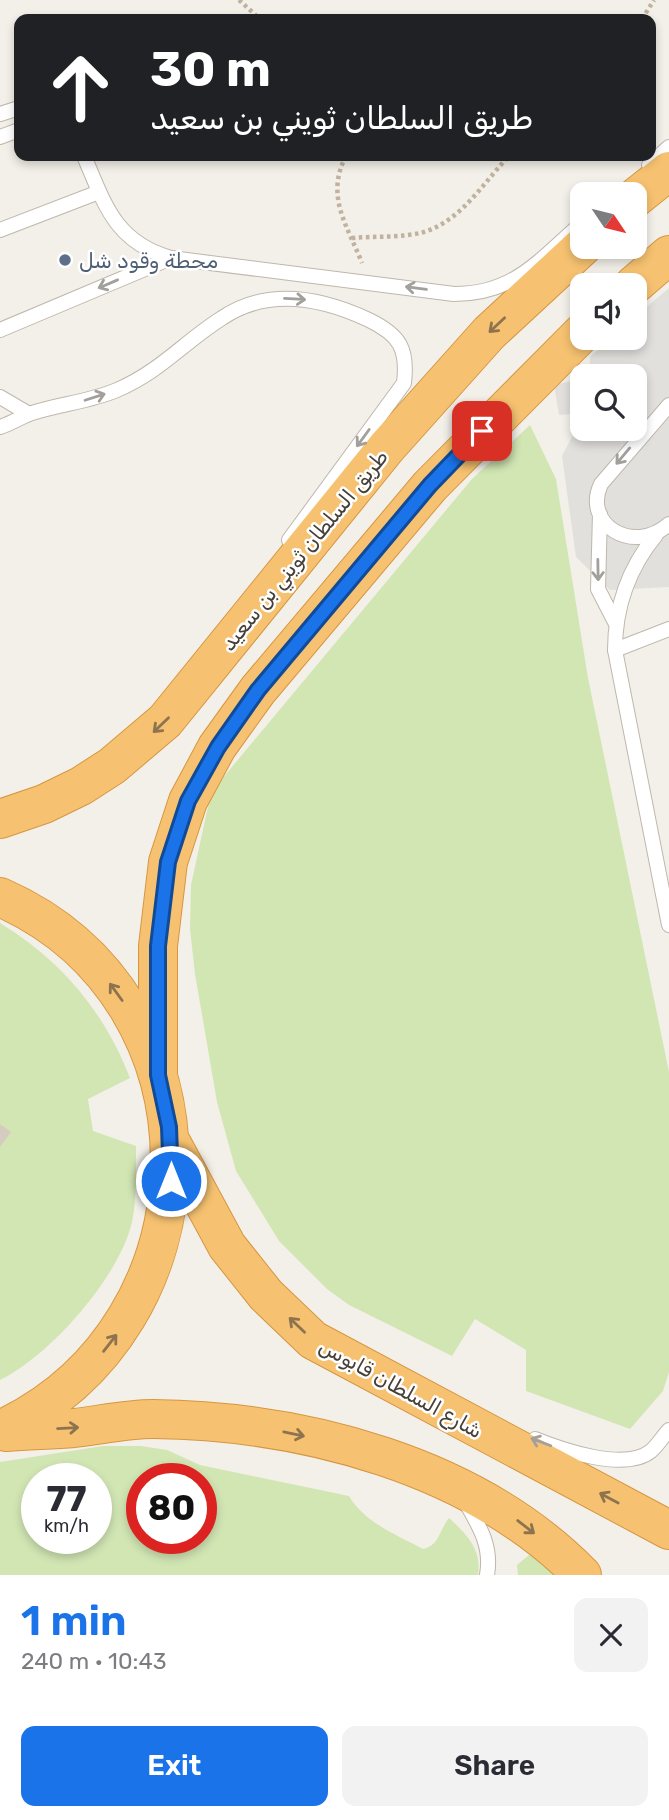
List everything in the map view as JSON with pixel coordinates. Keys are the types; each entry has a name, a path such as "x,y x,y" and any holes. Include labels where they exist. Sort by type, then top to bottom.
{"highway":[{"path":"647,274 669,255"},
{"name":"طريق السلطان ثويني بن سعيد","path":"0,819 44,804 81,786 112,766 165,721 387,447 489,333 570,258"},
{"path":"0,1432 31,1414 75,1380 107,1347 134,1307 151,1272 163,1231 171,1181 171,1143 158,1075 158,946 168,862 188,801 218,747 258,690 430,485 570,345"},
{"path":"0,897 51,926 99,971 136,1024 158,1075"},
{"name":"شارع السلطان قابوس","path":"171,1143 227,1245 266,1295 313,1340 396,1387 669,1530"},
{"path":"0,1432 151,1419 255,1426 349,1446 459,1489 511,1516 582,1575"}],"lane":[{"path":"647,182 669,147"},
{"path":"87,161 99,192 120,231 135,243 171,258 454,293 503,287 525,273 570,233"},
{"path":"0,230 99,192"},
{"path":"0,330 171,258"},
{"path":"0,427 29,414 83,401 135,381 172,359 223,317 253,304 285,298 317,300 382,326 399,341 407,361 404,383 293,533 240,626"},
{"path":"0,397 29,414"},
{"path":"615,622 598,589 600,514 597,500 601,484 669,405"},
{"path":"600,514 610,527 626,537 656,536"},
{"path":"669,524 656,536 629,575 615,622 615,650 662,847 669,925"},
{"path":"615,650 669,629"},
{"path":"396,1387 575,1455 618,1460 650,1452 669,1430"},
{"path":"459,1489 484,1535 490,1557 487,1575"}],"path":[{"path":"239,0 254,14"},
{"path":"344,161 336,177 337,194 370,282"},
{"path":"352,238 421,233 434,227 470,202 505,161"}],"green space":[{"path":"530,425 556,479 588,678 669,1072 669,1372 663,1391 630,1429 526,1391 526,1350 475,1319 452,1356 349,1305 327,1289 279,1241 236,1171 217,1102 190,929 191,885 212,794 472,479"},
{"path":"0,923 42,953 61,971 94,1009 107,1031 130,1078 88,1099 93,1131 136,1146 136,1165 132,1222 113,1266 61,1334 20,1369 0,1380"},
{"path":"103,1446 141,1446 167,1450 196,1463 126,1463 126,1554 217,1554 217,1469 349,1496 373,1521 423,1549 436,1541 449,1518 472,1543 479,1566 478,1575 0,1575 0,1462"},
{"path":"529,1555 537,1557 554,1575 518,1575 517,1565"}],"shaded area":[{"path":"669,288 669,587 610,590 576,557 562,456 570,441 647,441 647,364 590,364 590,357 598,350 647,350 647,307"},
{"path":"570,381 570,414 559,415 554,385"}],"building":[{"path":"0,1124 11,1132 0,1147"}],"place":[{"name":"محطة وقود شل","path":"65,260"}],"route":[{"path":"171,1181 169,1127 158,1075 158,946 168,862 188,801 218,747 258,690 430,485 482,431"}]}
